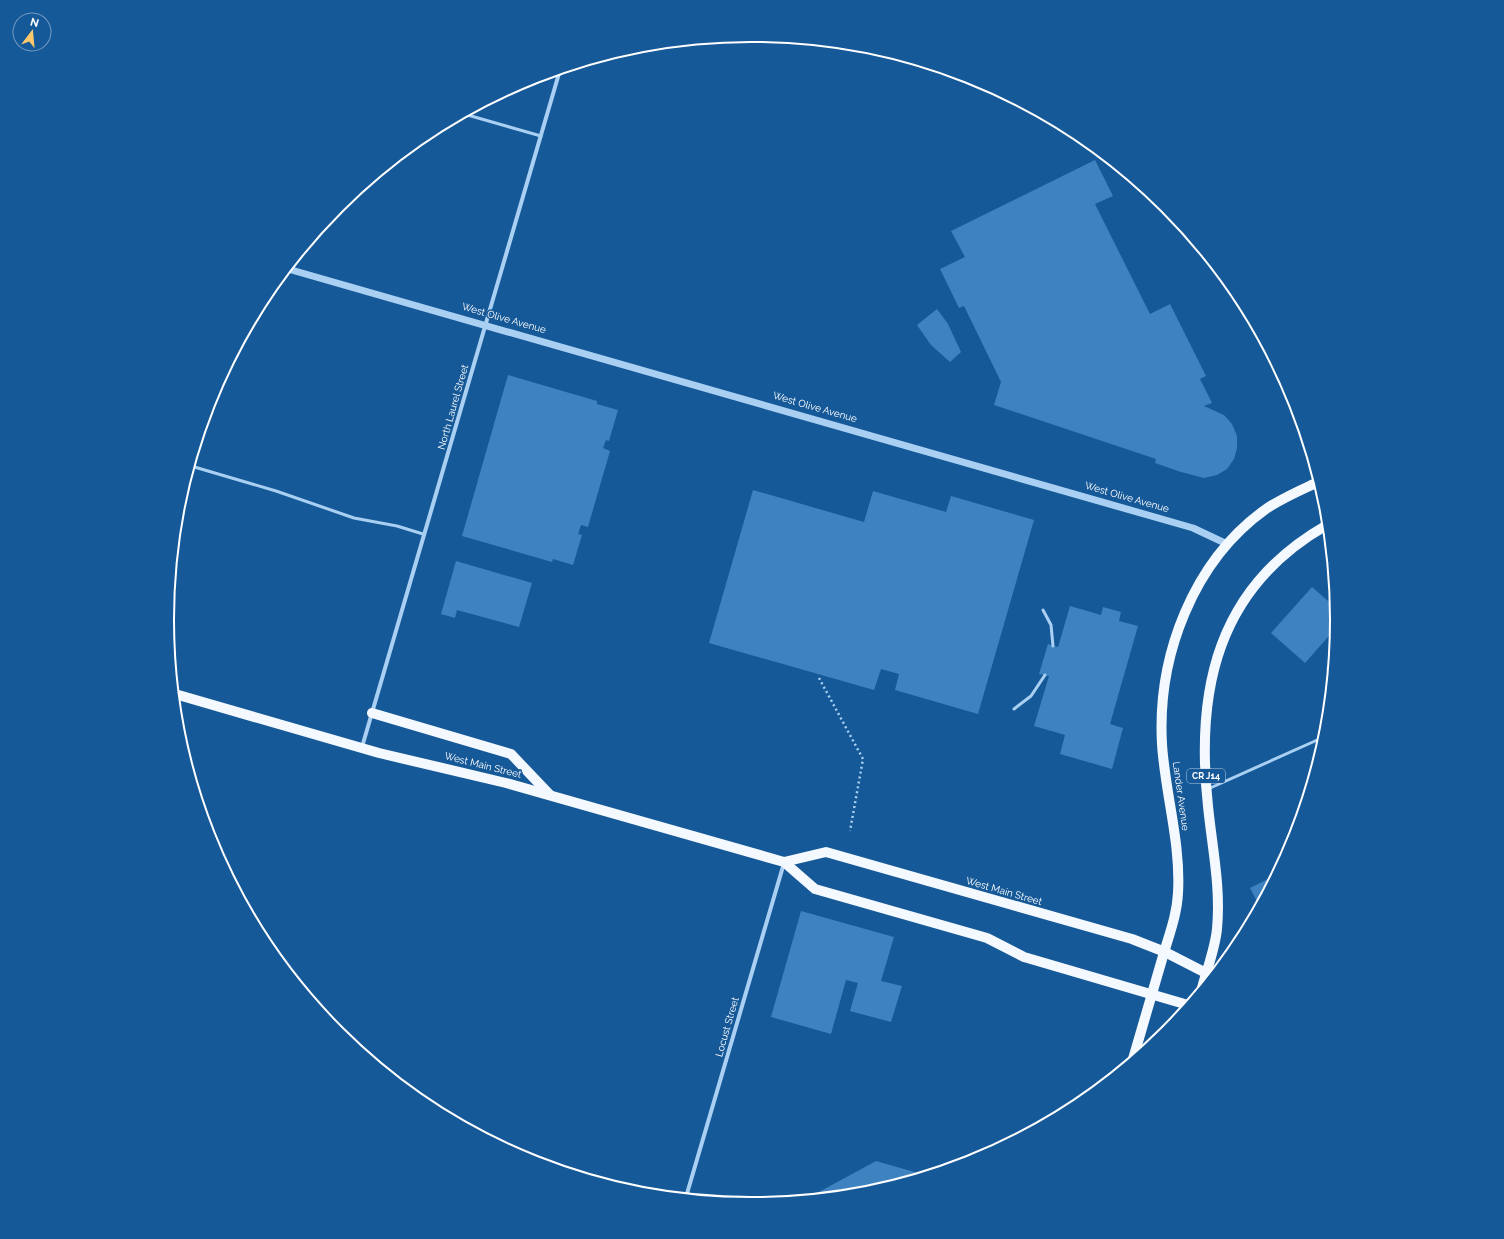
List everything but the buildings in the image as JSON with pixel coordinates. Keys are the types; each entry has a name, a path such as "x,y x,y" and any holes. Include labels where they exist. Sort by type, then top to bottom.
{"main road":[{"path":"1227,544 1267,509 1313,485"},
{"name":"CR J14","path":"1210,972 1216,930 1218,901 1215,858 1206,790 1207,713 1215,664 1221,646 1245,597 1263,575 1290,550 1322,528"},
{"name":"Lander Avenue","path":"1135,1052 1174,920 1178,892 1176,848 1162,743 1162,714 1166,681 1173,648 1185,611 1210,566 1227,544"},
{"name":"West Main Street","path":"179,695 362,748 506,782 784,862 815,889 987,938 1024,957 1183,1003"},
{"path":"372,713 511,754 550,795"},
{"name":"West Main Street","path":"784,862 826,852 1132,939 1165,952 1207,974"}],"street":[{"name":"North Laurel Street","path":"362,748 558,76"},
{"name":"West Olive Avenue","path":"293,269 1193,528 1227,544"},
{"name":"Locust Street","path":"687,1193 784,862"}],"lane":[{"path":"470,116 541,136"},
{"path":"195,467 276,491 354,518 397,526 424,534"},
{"path":"1043,610 1051,625 1053,646"},
{"path":"1014,709 1031,696 1045,675"},
{"path":"1206,790 1316,741"}],"path":[{"path":"819,678 864,759 850,831"}]}
